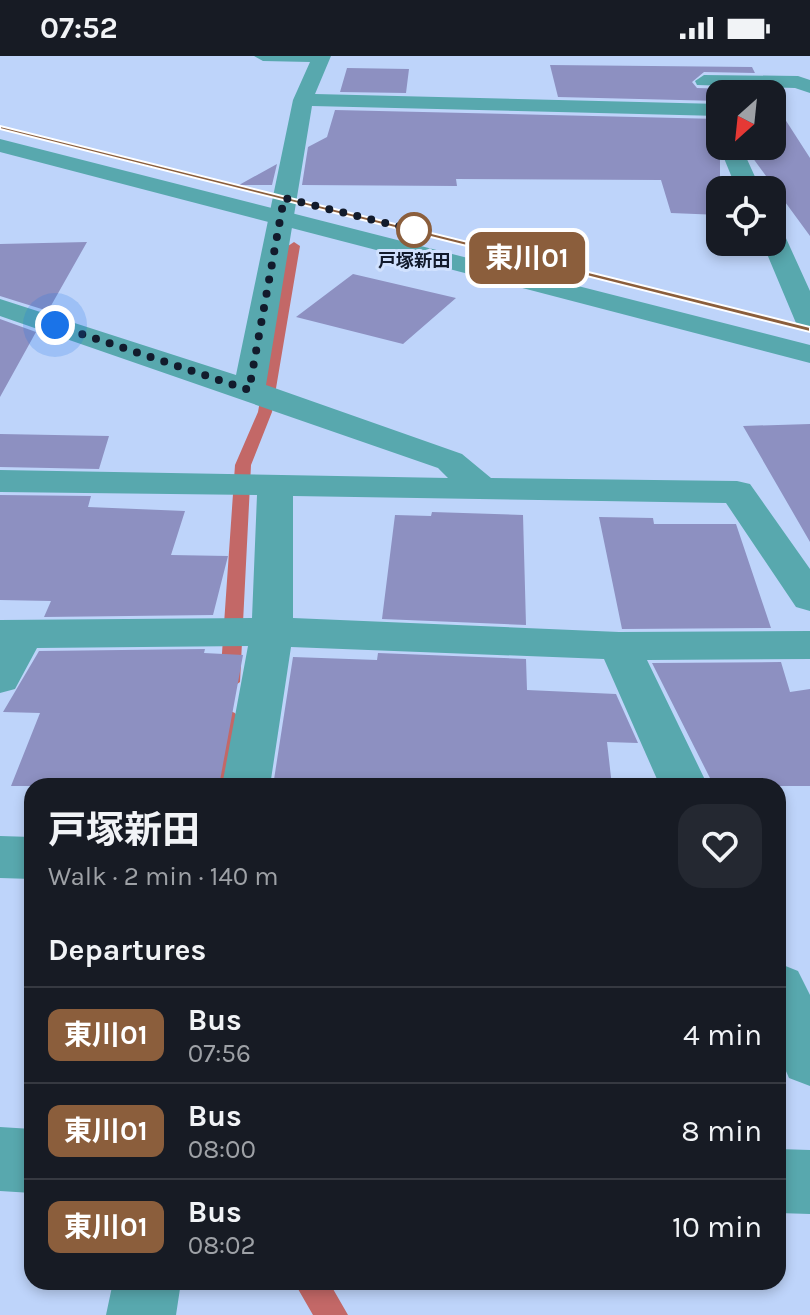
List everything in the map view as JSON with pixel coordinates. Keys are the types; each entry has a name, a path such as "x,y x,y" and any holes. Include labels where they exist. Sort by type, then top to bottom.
{"street":[{"path":"249,390 303,100 321,56 263,56"},
{"path":"706,88 700,75 770,80"},
{"path":"786,81 810,87"},
{"path":"303,100 706,114"},
{"path":"0,128 810,354"},
{"path":"0,145 810,326"},
{"path":"786,254 810,326"},
{"path":"0,307 450,461 482,489"},
{"path":"0,481 737,492 810,598"},
{"path":"247,778 272,632 275,485"},
{"path":"0,678 11,634 272,632 469,637 619,646 810,645"},
{"path":"619,646 680,778"},
{"path":"0,857 24,858"},
{"path":"786,1006 810,1058"},
{"path":"0,1159 24,1160"},
{"path":"786,1181 810,1182"},
{"path":"141,1315 146,1290"}],"building":[{"path":"550,65 752,67 755,73 704,72 692,82 697,88 706,88 706,101 558,97"},
{"path":"347,68 409,69 406,93 340,92"},
{"path":"335,110 706,119 706,160 720,160 720,176 706,176 706,214 671,213 661,180 456,179 457,186 302,185 308,147 327,137"},
{"path":"786,121 810,158 810,236 786,203 786,176 766,176 754,160 786,160"},
{"path":"277,164 272,185 239,185"},
{"path":"87,242 48,311 0,296 0,244"},
{"path":"353,274 456,298 403,344 296,317"},
{"path":"0,319 36,332 0,397"},
{"path":"810,424 810,542 743,426"},
{"path":"0,434 109,436 99,469 0,467"},
{"path":"0,495 91,496 88,507 185,511 171,555 228,556 213,615 44,617 51,601 0,600"},
{"path":"432,512 523,515 526,625 382,619 395,515 431,516"},
{"path":"599,517 653,518 654,524 736,524 771,628 622,629"},
{"path":"205,649 204,653 243,655 220,778 24,778 24,786 11,786 40,713 3,712 39,651"},
{"path":"378,653 526,659 527,690 616,694 638,743 607,742 611,778 274,778 293,657 377,660"},
{"path":"781,662 790,692 810,689 810,786 786,786 786,778 710,778 652,663"}],"waterway":[{"path":"230,682 243,465 265,412 294,246"},
{"path":"224,778 228,718"},
{"path":"315,1290 332,1315"}],"bus line":[{"name":"東川01","path":"0,128 810,329"}],"place":[{"name":"戸塚新田","path":"414,230"}],"route":[{"path":"55,325 249,390 284,198 414,230"}]}
